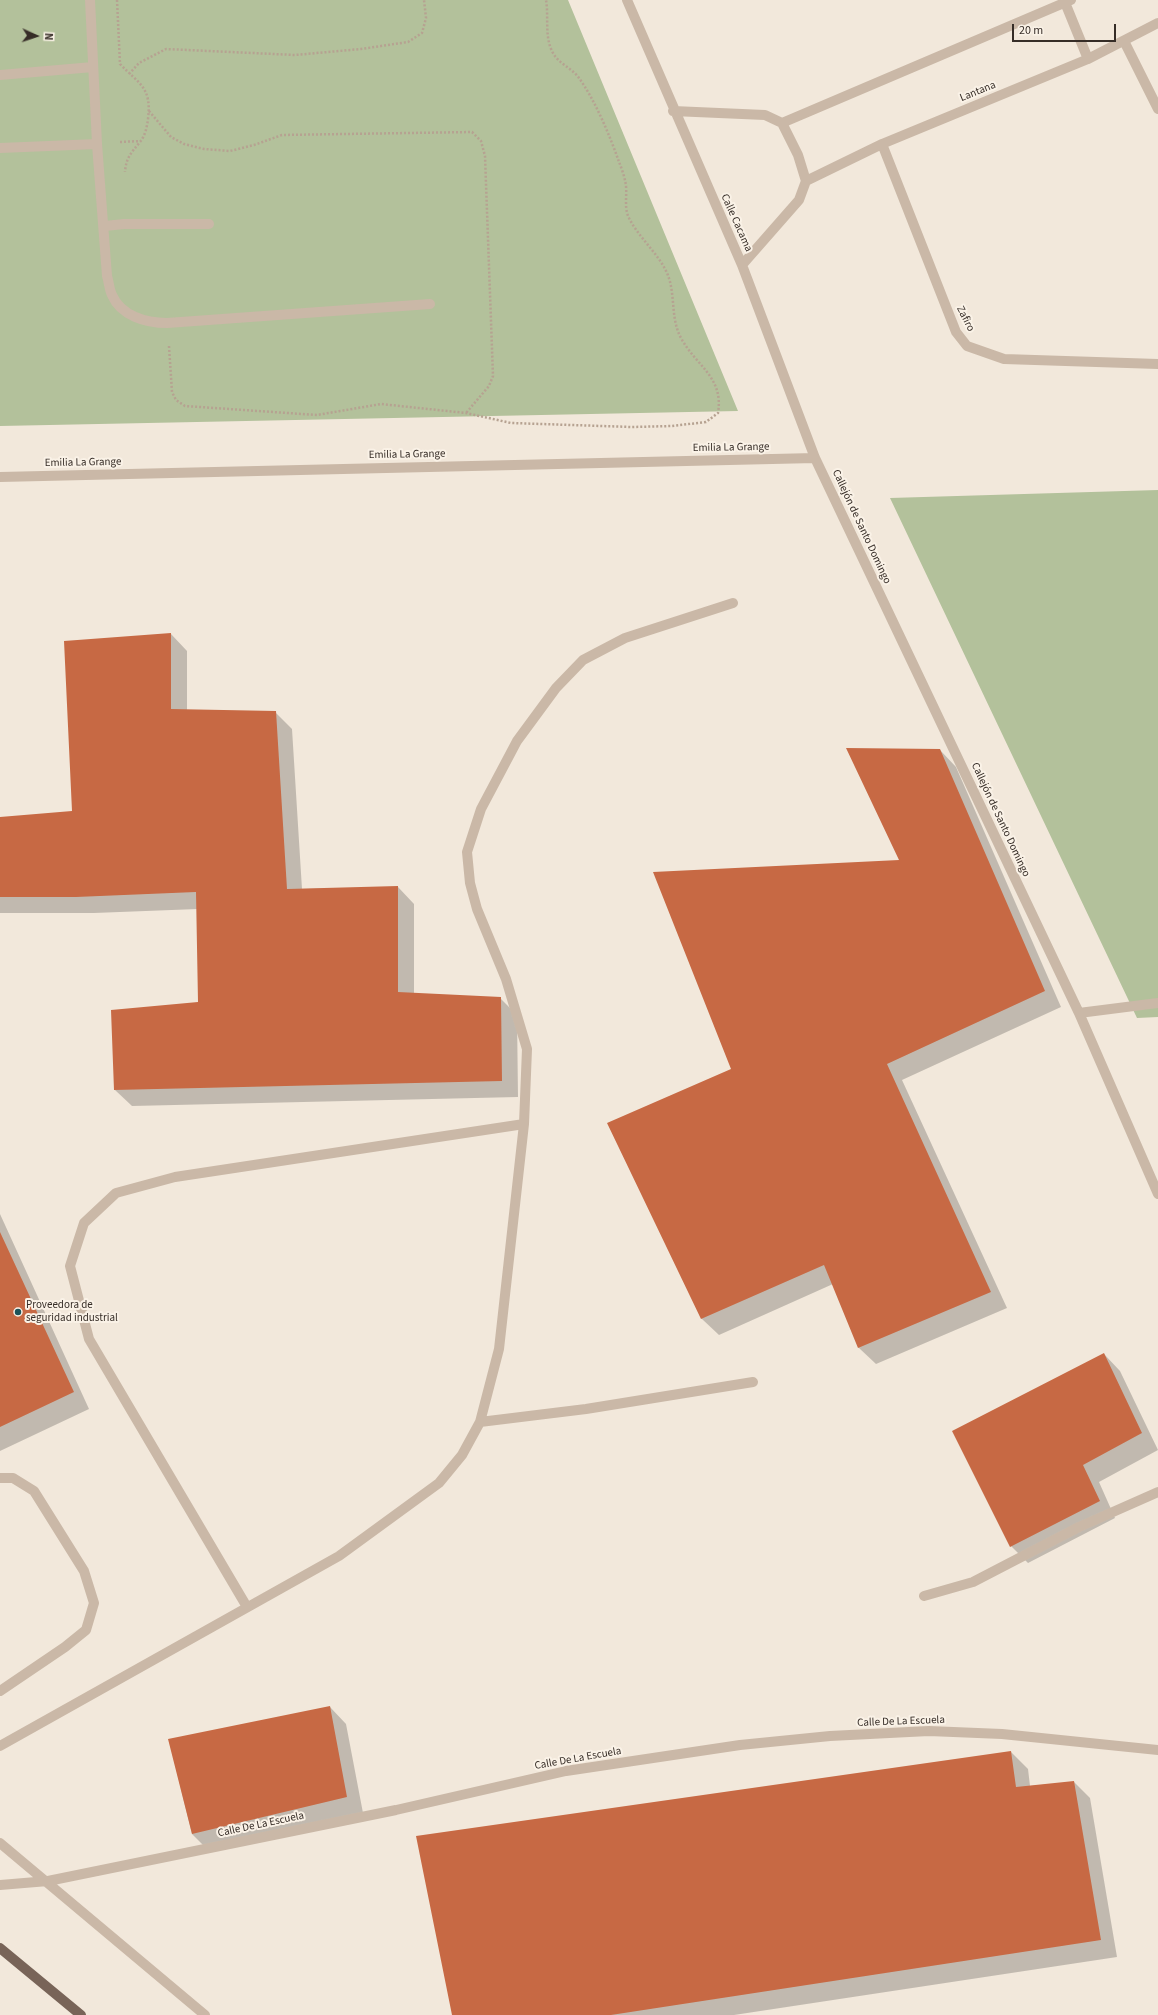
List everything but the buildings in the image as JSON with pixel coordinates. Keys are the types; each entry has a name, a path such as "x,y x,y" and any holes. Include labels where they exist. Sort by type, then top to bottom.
{"main road":[{"path":"0,1948 81,2015"}],"street":[{"path":"90,0 97,144 105,226 107,276 111,294 118,306 134,317 154,323 167,323 430,304"},
{"name":"Calle Cacama","path":"627,0 673,111 742,266 815,458"},
{"path":"782,123 1067,1 1088,59"},
{"name":"Lantana","path":"806,181 882,144 1088,59 1158,23"},
{"path":"1124,41 1158,108"},
{"path":"0,75 93,66"},
{"path":"673,111 764,115 782,123 798,155 806,181 799,200 742,266"},
{"path":"0,148 97,144"},
{"name":"Zafiro","path":"882,144 956,332 967,346 1004,359 1158,364"},
{"path":"105,226 124,224 209,224"},
{"name":"Emilia La Grange","path":"0,477 815,458"},
{"name":"Callejón de Santo Domingo","path":"815,458 1079,1013 1158,1194"},
{"path":"0,1746 339,1556 439,1483 462,1455 480,1422 499,1349 524,1124 527,1049 506,979 476,909 470,883 467,852 481,809 517,741 556,688 583,660 626,638 733,604"},
{"path":"1079,1013 1158,1003"},
{"path":"247,1607 89,1339 70,1266 84,1223 116,1193 175,1177 524,1124"},
{"path":"480,1422 586,1409 753,1382"},
{"path":"0,1478 13,1478 34,1492 84,1570 94,1603 86,1630 65,1647 0,1691"},
{"path":"924,1596 973,1582 1079,1527 1158,1492"},
{"name":"Calle De La Escuela","path":"5,1884 48,1881 396,1810 566,1771 740,1745 830,1736 929,1731 1002,1734 1158,1750"},
{"path":"0,1843 48,1881 205,2015"}],"path":[{"path":"117,0 120,64 144,87 149,98 147,127 141,141 129,154 125,163 124,179"},
{"path":"129,74 139,63 166,49 295,55 361,49 408,42 422,34 426,18 424,0"},
{"path":"167,323 172,392 176,400 185,406 317,415 381,404 466,413 511,423 632,427 672,426 706,422 718,412 719,393 712,377 694,359 680,337 667,274 629,218 625,203 626,185 620,163 601,119 579,77 565,67 553,53 547,31 548,9 546,0"},
{"path":"149,111 171,137 184,144 204,149 230,151 254,145 282,135 472,132 481,141 485,156 494,376 490,386 466,413"}],"green space":[{"path":"0,0 568,0 738,411 0,426"},
{"path":"1158,490 1158,1017 1137,1018 890,498"}],"place":[{"name":"Proveedora de seguridad industrial","path":"18,1312"}]}
